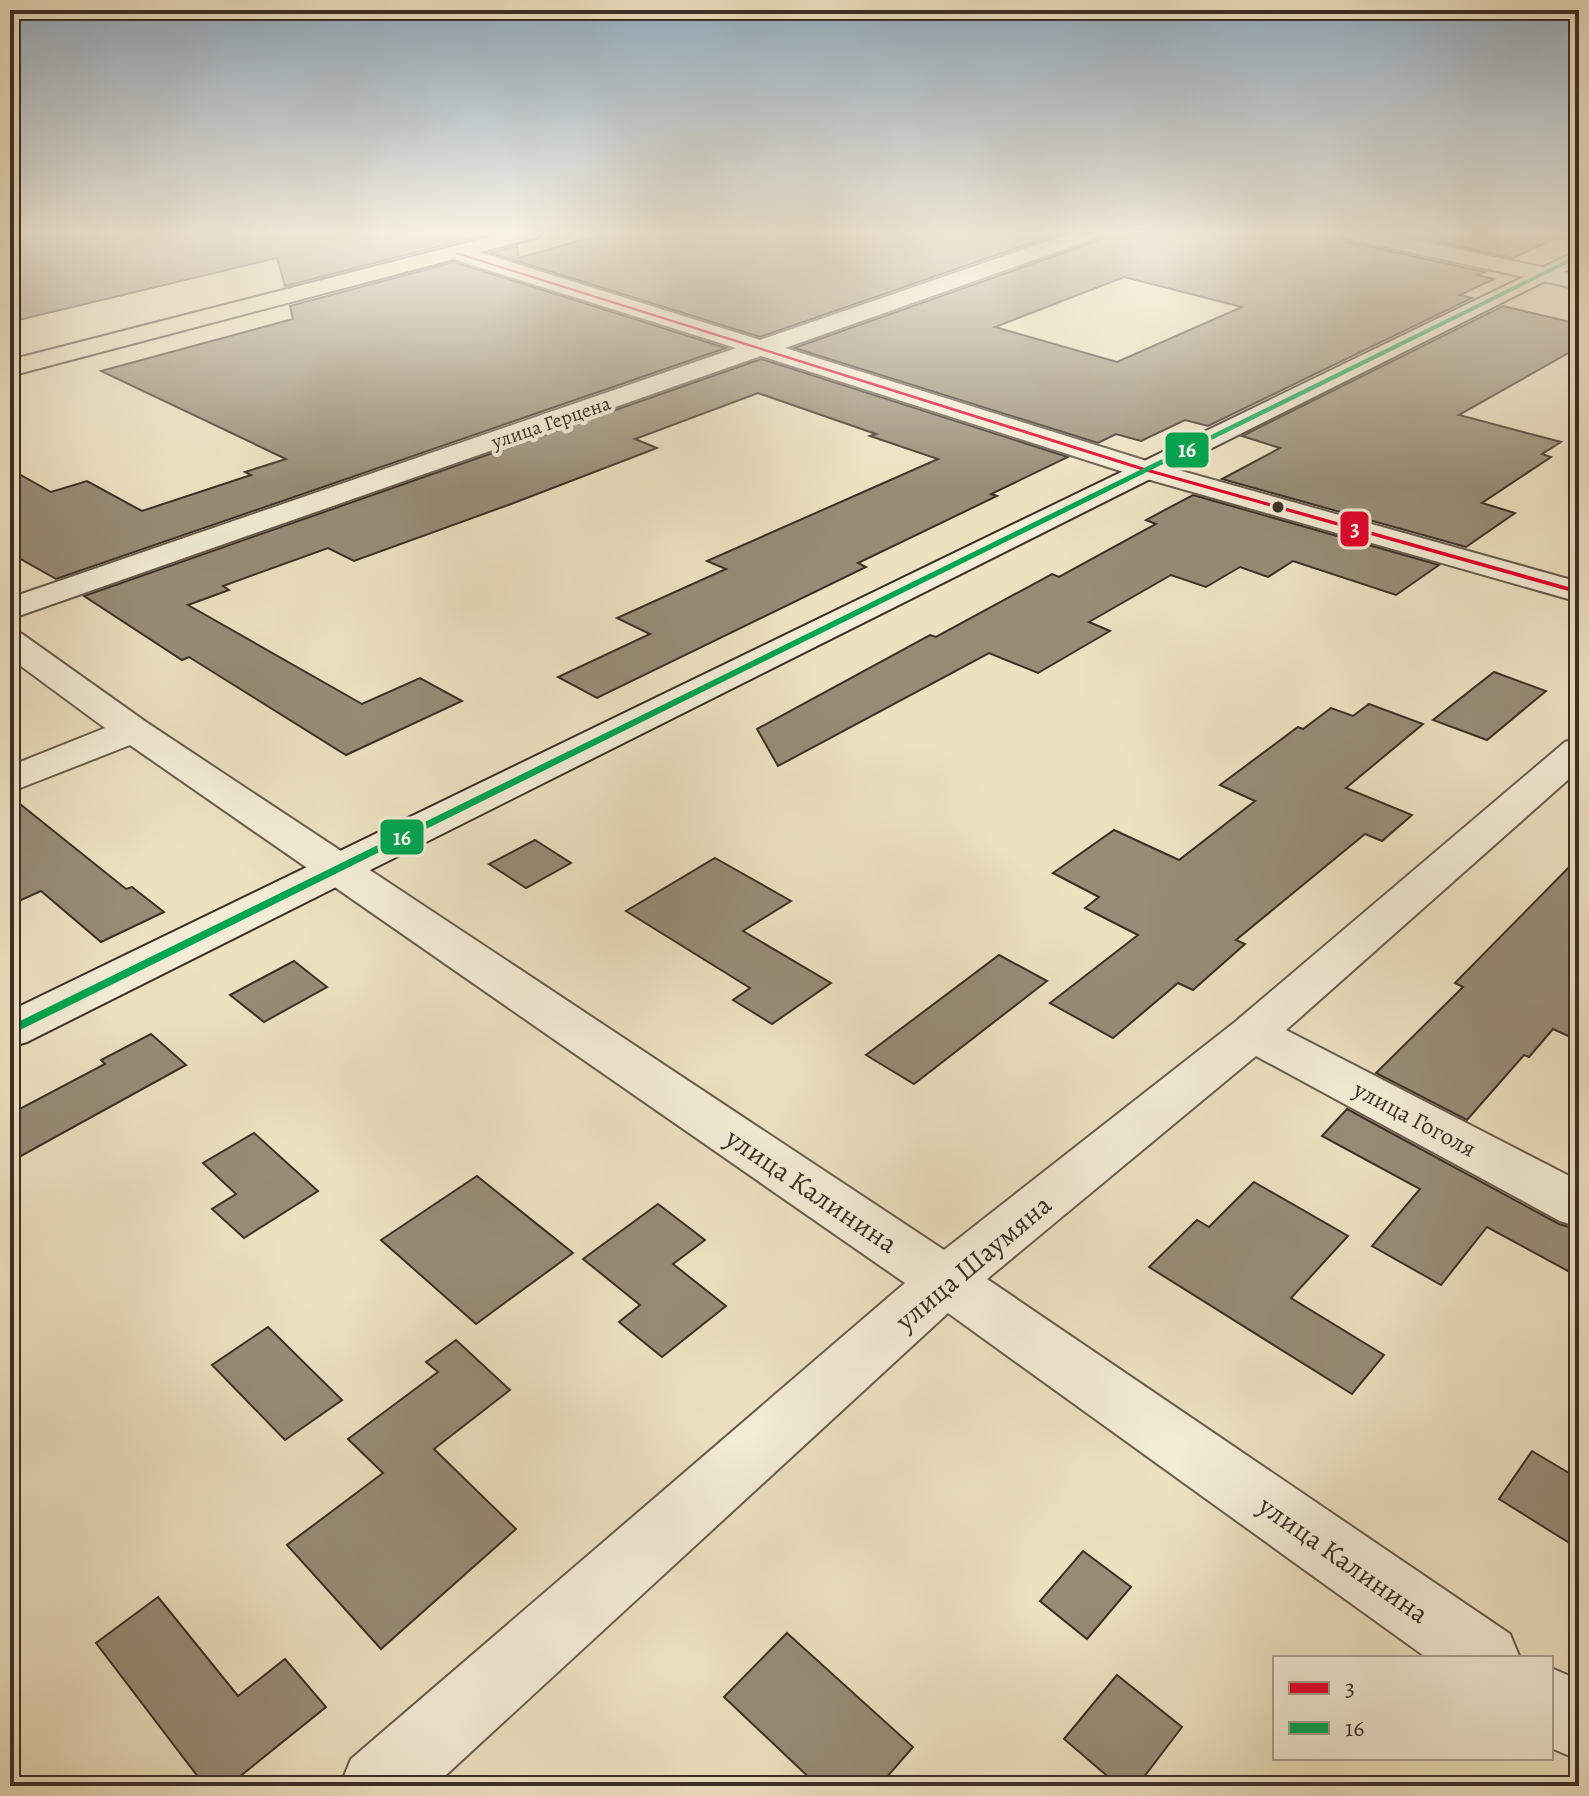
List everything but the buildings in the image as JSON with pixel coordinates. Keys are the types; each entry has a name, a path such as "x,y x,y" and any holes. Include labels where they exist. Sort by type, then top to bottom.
{"main road":[{"path":"10,368 209,317"}],"street":[{"path":"659,317 1143,469 1579,592"},
{"name":"улица Герцена","path":"10,609 853,317"},
{"path":"10,1031 1143,469 1477,317"},
{"name":"улица Калинина","path":"10,641 133,730 946,1281 1482,1656"},
{"path":"10,780 133,730"},
{"name":"улица Шаумяна","path":"378,1786 946,1281 1252,1033 1579,750"},
{"name":"улица Гоголя","path":"1252,1033 1579,1206"},
{"path":"1553,1705 1579,1724"}],"transit line":[{"name":"3","path":"660,317 1143,469 1579,592"},
{"name":"16","path":"10,1031 1456,317"}]}
